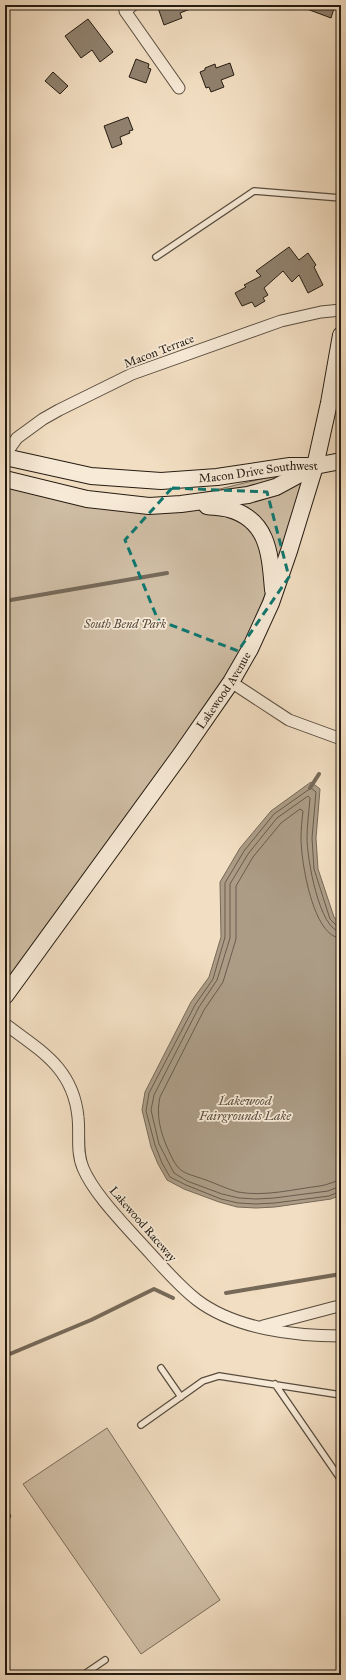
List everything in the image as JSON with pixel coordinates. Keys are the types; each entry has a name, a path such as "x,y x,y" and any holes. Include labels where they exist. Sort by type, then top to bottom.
{"main road":[{"name":"Lakewood Avenue","path":"5,996 181,754 231,682 250,648 273,596 289,551 315,466 341,340"},
{"path":"332,381 341,397"},
{"name":"Macon Drive Southwest","path":"5,456 91,476 161,481 217,477 290,466 315,466"},
{"path":"315,466 341,461"},
{"name":"Macon Drive Southwest","path":"5,480 86,499 149,506 181,504 248,494 276,487 315,466"},
{"path":"181,504 228,509 245,515 254,522 262,533 267,546 270,559 273,596"}],"street":[{"path":"133,5 125,11 179,88"},
{"name":"Macon Terrace","path":"5,456 17,438 43,419 132,374 281,321 321,312 341,310"},
{"path":"231,682 289,720 341,739"},
{"name":"Lakewood Raceway","path":"5,1024 47,1056 63,1072 75,1096 79,1118 78,1140 83,1167 98,1192 120,1220 197,1300 226,1317 259,1328 341,1336"},
{"path":"259,1328 335,1307 341,1307"}],"lane":[{"path":"156,257 254,190 341,198"},
{"path":"161,1368 181,1397"},
{"path":"141,1425 203,1381 219,1376 341,1395"},
{"path":"275,1384 341,1478"},
{"path":"83,1675 105,1660"}],"highlighted area":[{"path":"172,488 267,492 289,577 238,651 158,620 125,540"}],"green space":[{"name":"South Bend Park","path":"315,466 231,682 5,1009 5,478 149,506"},
{"path":"107,1428 220,1600 141,1654 23,1484"}],"water":[{"name":"Lakewood Fairgrounds Lake","path":"311,782 320,789 316,838 318,869 334,917 341,925 341,1195 331,1199 275,1207 237,1207 184,1189 167,1180 151,1147 142,1110 145,1092 191,1002 209,977 221,937 220,882 240,848 271,811"}],"building":[{"path":"157,5 198,6 180,13 182,18 164,25"},
{"path":"299,5 335,5 331,18"},
{"path":"88,19 113,52 100,62 92,50 81,58 65,36"},
{"path":"136,59 149,64 148,68 151,69 146,83 129,77"},
{"path":"230,63 234,75 221,80 224,87 211,92 209,87 206,88 200,72 215,64 216,68"},
{"path":"53,72 68,86 60,94 45,81"},
{"path":"128,117 133,130 129,131 130,133 120,137 122,144 112,148 104,126"},
{"path":"289,247 299,260 308,253 316,265 314,267 323,285 308,293 299,275 292,282 283,271 264,288 268,295 263,298 265,301 255,307 252,302 242,306 235,293 246,287 244,285 261,276 256,271"}],"waterway":[{"path":"5,601 167,573"},
{"path":"310,788 319,774"},
{"path":"226,1293 341,1274"},
{"path":"5,1356 91,1320 154,1289 173,1298"}]}
